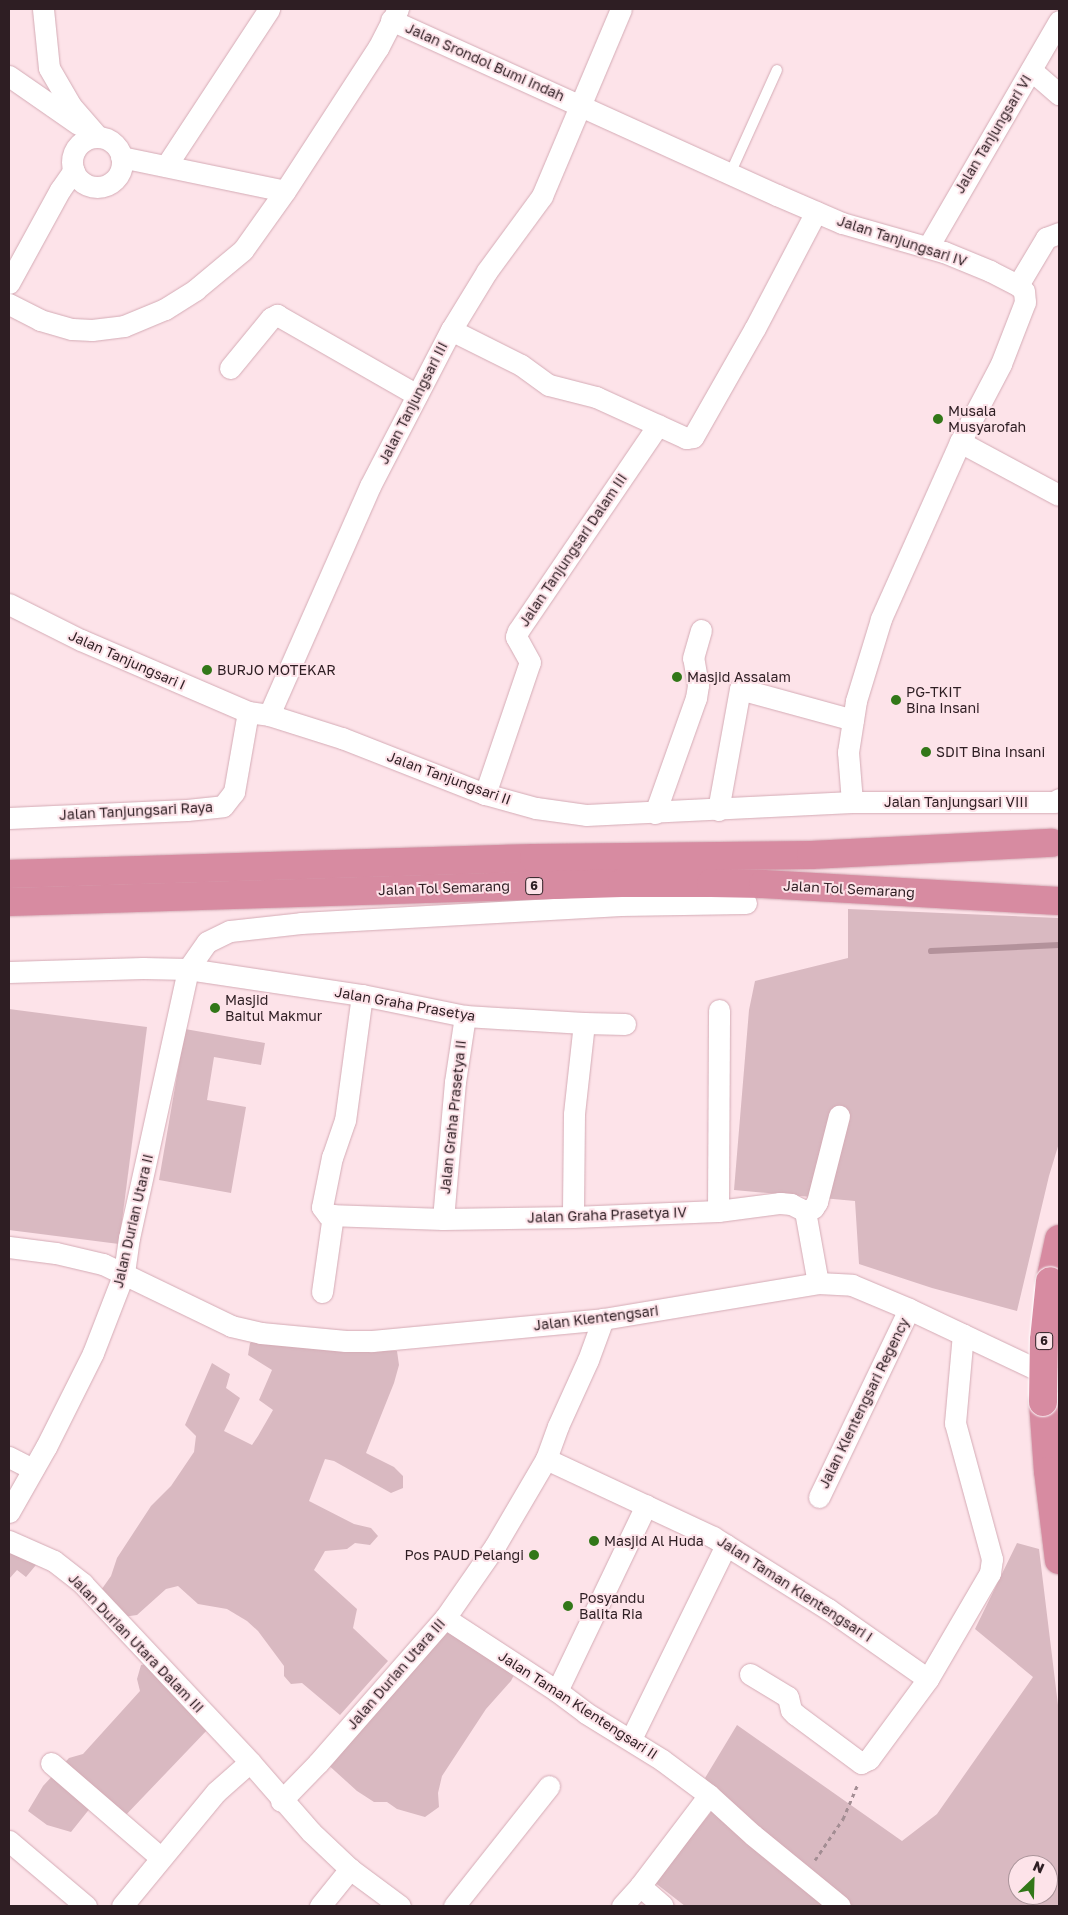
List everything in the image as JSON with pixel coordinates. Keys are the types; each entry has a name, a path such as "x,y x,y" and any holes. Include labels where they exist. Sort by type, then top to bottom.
{"highway":[{"name":"Jalan Tol Semarang","path":"9,874 534,858 811,854 1052,843"},
{"name":"Jalan Tol Semarang","path":"9,902 622,883 711,882 1059,901"},
{"name":"6","path":"1059,1239 1050,1281 1044,1340 1043,1402 1048,1471 1059,1560"}],"street":[{"path":"43,9 49,68 91,139"},
{"path":"166,166 269,9"},
{"name":"Jalan Tanjungsari III","path":"269,715 370,486 451,330 487,271 542,196 563,151 580,104 621,9"},
{"name":"Jalan Srondol Bumi Indah","path":"9,304 40,320 72,329 92,330 124,326 165,308 180,299 243,250 286,192 378,48 395,14 580,104"},
{"name":"Jalan Tanjungsari VI","path":"928,247 1059,21"},
{"path":"1031,70 1059,94"},
{"path":"9,76 91,139"},
{"path":"9,94 91,139 114,143 122,157 120,172 108,184 100,186 84,183 74,170"},
{"name":"Jalan Tanjungsari IV","path":"580,104 730,174 842,223 928,247 990,271 1018,285"},
{"path":"9,283 60,190 74,170 74,154 91,139"},
{"path":"122,157 286,192"},
{"path":"451,330 520,365 543,382 596,397 686,438 696,434 816,212"},
{"path":"852,802 848,752 856,701 881,619 960,442 1001,364 1025,302 1024,291 1018,285 1046,238 1059,233"},
{"path":"230,368 271,318 277,316 417,395"},
{"name":"Jalan Tanjungsari Dalam III","path":"485,794 530,662 516,637 518,631 658,425"},
{"path":"960,442 1059,495"},
{"name":"Jalan Tanjungsari I","path":"9,604 81,640 248,712"},
{"path":"655,812 696,698 698,685 693,658 701,630"},
{"path":"718,810 740,690 853,720"},
{"name":"Jalan Tanjungsari II","path":"248,712 269,715 342,738 485,794 536,808 560,812 586,815 852,802"},
{"name":"Jalan Tanjungsari Raya","path":"9,818 223,806 234,792 248,712"},
{"name":"Jalan Tanjungsari VIII","path":"852,802 1054,802 1059,799"},
{"path":"188,969 206,942 214,936 230,931 301,923 610,906 746,903"},
{"name":"Jalan Graha Prasetya","path":"9,972 143,968 188,969 362,995 465,1016 584,1027 625,1024"},
{"name":"Jalan Durian Utara II","path":"9,1512 93,1353 124,1273 188,969"},
{"path":"322,1292 333,1215 325,1212 322,1207 332,1157 345,1120 362,995"},
{"path":"718,1211 719,1010"},
{"name":"Jalan Graha Prasetya II","path":"443,1219 454,1082 465,1016"},
{"path":"573,1217 574,1114 584,1027"},
{"path":"818,1283 805,1211 813,1208 817,1202 839,1116"},
{"name":"Jalan Graha Prasetya IV","path":"333,1215 443,1219 573,1217 718,1211 780,1203 791,1204 805,1211"},
{"name":"Jalan Klentengsari","path":"9,1248 77,1257 124,1273 231,1326 261,1332 336,1340 372,1341 603,1319 818,1283 852,1285 909,1309 1059,1380"},
{"name":"Jalan Klentengsari Regency","path":"819,1497 909,1309"},
{"name":"Jalan Durian Utara III","path":"282,1801 318,1763 444,1618 494,1546 546,1459 558,1426 588,1360 603,1319"},
{"path":"750,1674 788,1697 791,1710 795,1714 861,1763 869,1759 928,1679 990,1573 992,1559 955,1423 963,1334"},
{"path":"9,1457 33,1469"},
{"name":"Jalan Taman Klentengsari I","path":"546,1459 646,1505 726,1545 828,1609 928,1679"},
{"path":"557,1691 646,1505"},
{"name":"Jalan Durian Utara Dalam III","path":"9,1541 54,1561 83,1584 250,1762"},
{"path":"631,1739 726,1545"},
{"name":"Jalan Taman Klentengsari II","path":"444,1618 557,1691 586,1713 631,1739 709,1795 752,1835 840,1906"},
{"path":"122,1906 216,1792 250,1762 282,1801 350,1869 400,1906"},
{"path":"51,1763 161,1858"},
{"path":"454,1906 549,1786"},
{"path":"622,1906 640,1886 709,1795"},
{"path":"9,1841 86,1906"},
{"path":"320,1906 350,1869"},
{"path":"640,1886 663,1906"}],"lane":[{"path":"730,174 777,70"}],"path":[{"path":"803,1877 843,1820 857,1790 861,1763"}],"shaded area":[{"path":"848,909 1059,918 1059,1143 1049,1176 1017,1311 932,1288 859,1264 855,1201 734,1190 749,1010 755,981 848,958"},
{"path":"9,1009 147,1027 119,1244 9,1230"},
{"path":"185,1029 265,1043 261,1065 214,1057 207,1100 246,1107 231,1193 159,1180"},
{"path":"261,1336 397,1351 399,1365 394,1383 366,1453 394,1467 403,1476 403,1488 391,1493 334,1461 325,1459 309,1501 354,1524 371,1528 378,1536 370,1545 355,1543 347,1549 325,1551 314,1570 357,1609 353,1628 388,1661 340,1715 302,1683 291,1684 284,1676 284,1666 258,1631 247,1621 227,1609 198,1604 178,1586 166,1589 137,1615 123,1617 99,1593 111,1576 117,1558 151,1506 171,1486 194,1452 196,1436 185,1425 212,1363 230,1374 226,1388 240,1398 224,1431 252,1445 258,1436 273,1410 259,1400 272,1370 248,1355 250,1343"},
{"path":"1017,1543 1039,1549 1058,1705 1059,1906 685,1906 654,1882 720,1801 705,1778 737,1725 902,1841 937,1814 1033,1677 975,1629"},
{"path":"9,1547 36,1565 26,1577 17,1570 9,1579"},
{"path":"445,1617 515,1673 511,1681 486,1709 442,1776 438,1793 439,1807 425,1817 397,1809 387,1802 374,1802 357,1791 325,1762"},
{"path":"146,1664 210,1727 123,1818 91,1807 71,1832 47,1825 28,1811 43,1786 69,1758 83,1754 140,1691 137,1679 141,1665"}],"waterway":[{"path":"931,951 1059,945"}],"place":[{"name":"Musala Musyarofah","path":"938,419"},
{"name":"BURJO MOTEKAR","path":"207,670"},
{"name":"Masjid Assalam","path":"677,677"},
{"name":"PG-TKIT Bina Insani","path":"896,700"},
{"name":"SDIT Bina Insani","path":"926,752"},
{"name":"Masjid Baitul Makmur","path":"215,1008"},
{"name":"Masjid Al Huda","path":"594,1541"},
{"name":"Pos PAUD Pelangi","path":"534,1555"},
{"name":"Posyandu Balita Ria","path":"568,1606"}]}
